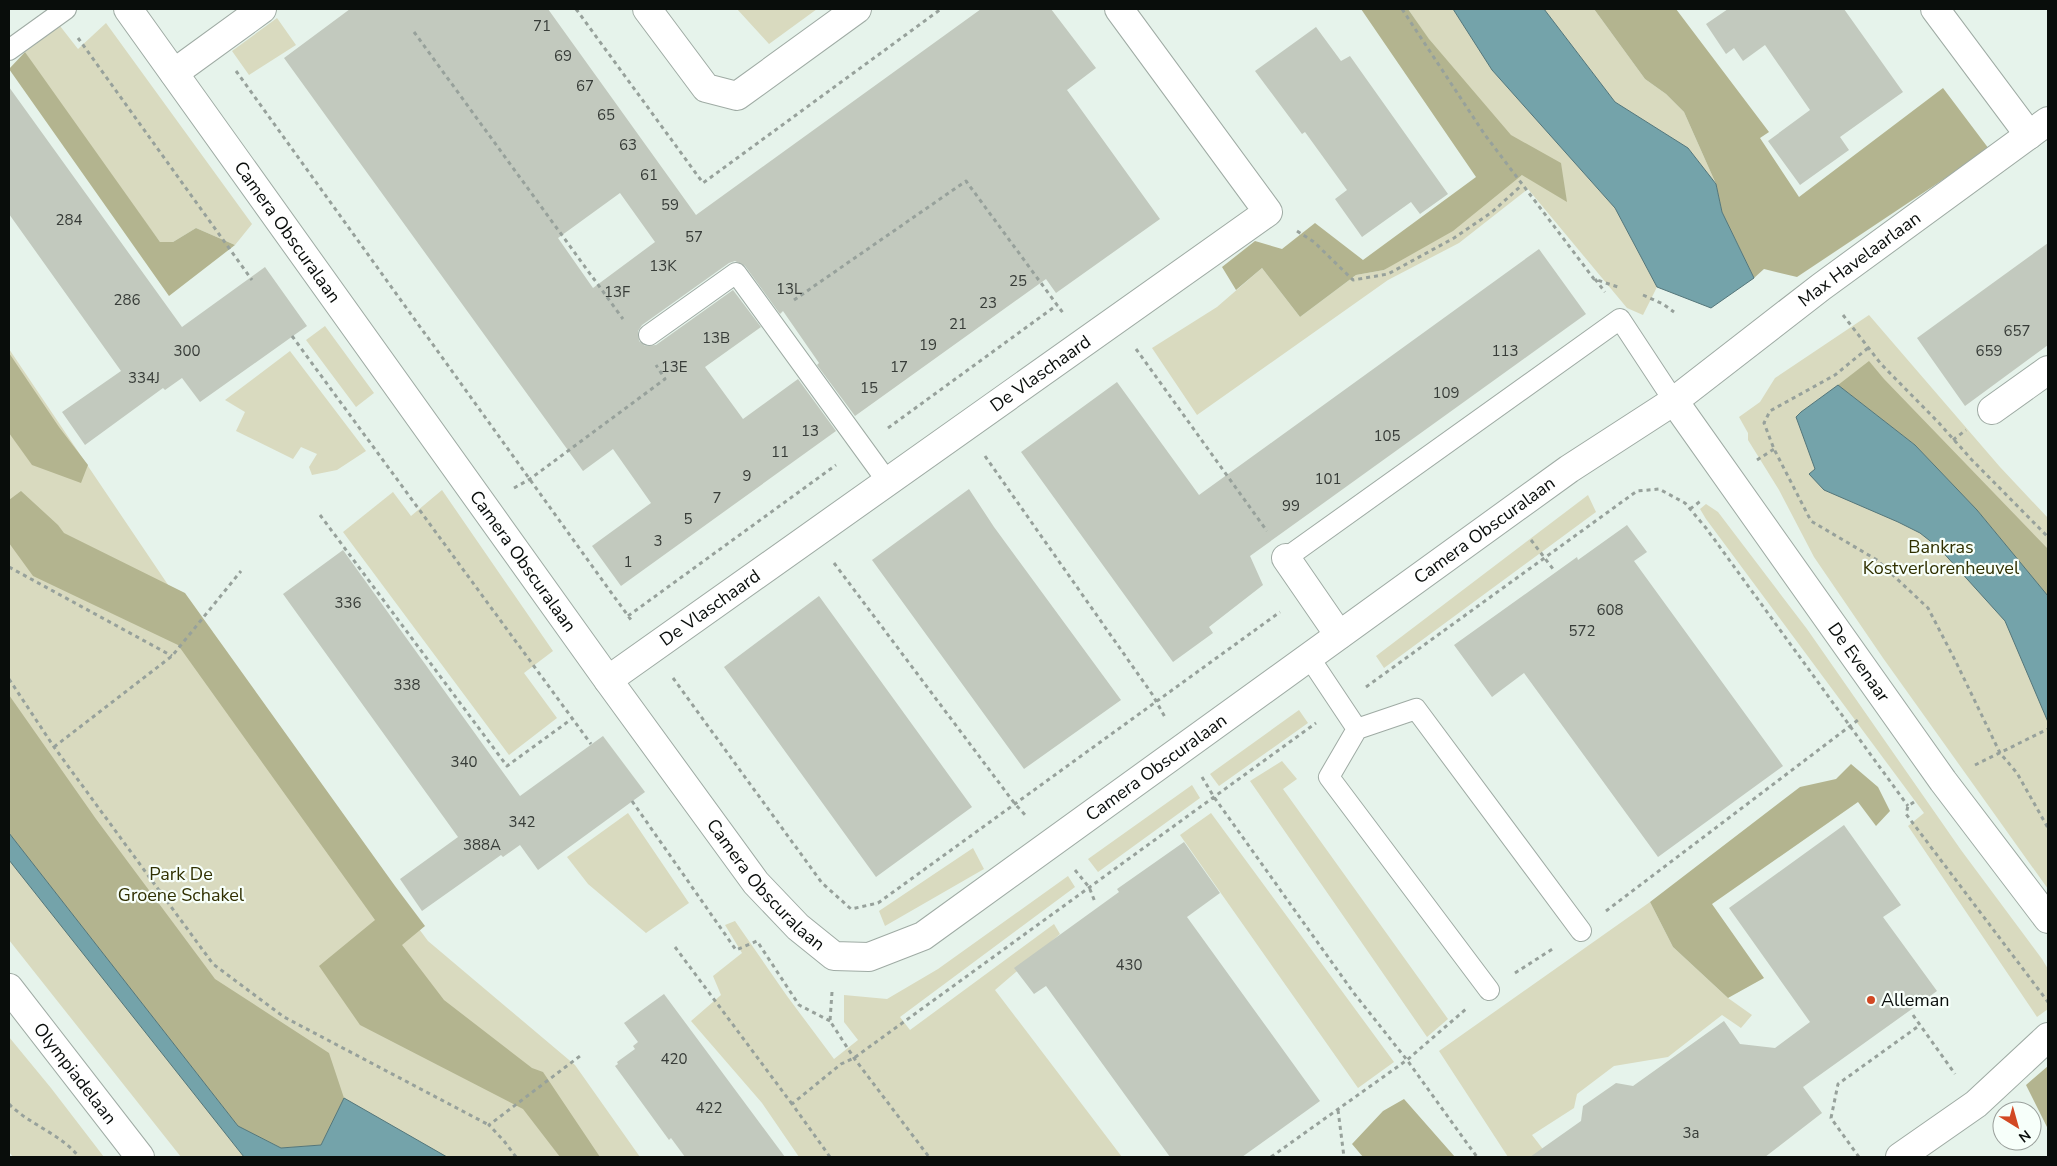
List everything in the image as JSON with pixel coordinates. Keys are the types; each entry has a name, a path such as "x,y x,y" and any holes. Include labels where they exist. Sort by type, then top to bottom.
{"street":[{"name":"Camera Obscuralaan","path":"128,9 608,680 756,883 798,927 834,956 869,957 923,936 1569,469 1674,401"},
{"path":"174,73 262,9"},
{"path":"647,9 706,88 737,96 856,9"},
{"path":"1119,9 1268,212"},
{"path":"1935,9 2039,128"},
{"name":"Max Havelaarlaan","path":"1674,401 1821,287 2039,128"},
{"name":"De Vlaschaard","path":"608,680 1268,212"},
{"path":"1992,410 2048,370"},
{"name":"De Evenaar","path":"1674,401 1728,480 1943,781 2048,919"},
{"path":"1286,558 1339,635"},
{"name":"Olympiadelaan","path":"9,988 140,1157"},
{"path":"1900,1157 1976,1104 2048,1037"}],"lane":[{"path":"10,47 63,11"},
{"path":"645,340 736,273 887,481"},
{"path":"1286,558 1620,319 1674,401"},
{"path":"1309,657 1357,729"},
{"path":"1488,990 1330,777 1357,729 1416,709 1581,930"}],"path":[{"path":"1402,9 1485,135 1594,279 1622,288"},
{"path":"63,11 252,280"},
{"path":"414,32 645,340 665,379 530,479 484,506"},
{"path":"215,43 822,883 851,909 878,903 1309,592"},
{"path":"768,318 966,181 1084,342"},
{"path":"1268,212 1314,242 1353,280 1388,274 1454,238 1492,212 1522,185"},
{"path":"1821,287 1881,364 2048,537"},
{"path":"1640,294 1663,304 1674,312"},
{"path":"1115,320 1286,558"},
{"path":"292,336 591,744"},
{"path":"1868,348 1835,375 1770,411 1764,423 1774,449 1812,521 1877,560 1928,608 2000,753 2017,773 2048,828"},
{"path":"965,427 1156,702 1214,797 1237,830 1353,992 1407,1060 1477,1157"},
{"path":"320,515 507,766 573,718"},
{"path":"813,535 1015,804 1053,842 1089,887 1095,902"},
{"path":"9,567 172,656"},
{"path":"54,746 172,656 241,571"},
{"path":"9,679 54,746 213,964 284,1017 489,1125 516,1157"},
{"path":"2040,734 2048,729"},
{"path":"632,801 736,950 757,941 799,1005 830,1021 854,1058 929,1157"},
{"path":"675,947 792,1104"},
{"path":"830,1021 834,956"},
{"path":"1913,1015 1976,1104"},
{"path":"1859,1157 1831,1118 1838,1084 1920,1025"},
{"path":"489,1125 580,1056"},
{"path":"9,1104 20,1115 70,1146 79,1157"},
{"path":"1338,1110 1344,1157"}],"green space":[{"path":"737,9 817,9 769,44"},
{"path":"1361,9 1408,9 1429,39 1511,135 1561,163 1567,202 1522,175 1453,231 1384,270 1356,275 1300,317 1262,268 1236,290 1222,267 1255,241 1282,249 1315,223 1363,260 1476,177"},
{"path":"1408,9 1453,9 1492,70 1615,208 1657,287 1643,315 1627,308 1528,189 1459,243 1388,280 1197,415 1152,348 1217,307 1262,268 1300,317 1356,275 1384,270 1522,175"},
{"path":"1544,9 1594,9 1645,79 1666,94 1684,112 1716,184 1688,148 1615,102"},
{"path":"1594,9 1676,9 1769,132 1760,138 1799,197 1943,88 1989,149 1797,277 1764,269 1754,278 1722,212 1716,184 1684,112 1666,94 1645,79"},
{"path":"277,18 296,45 249,75 232,51"},
{"path":"106,23 252,224 235,245 196,228 173,242 160,242 58,104 25,52 60,26 78,49"},
{"path":"25,52 160,242 173,242 196,228 235,245 169,296 9,69"},
{"name":"Bankras Kostverlorenheuvel","path":"1869,315 2000,467 2048,518 2048,889 1883,658 1814,557 1779,490 1748,440 1748,433 1739,417 1760,402 1775,378"},
{"path":"325,326 374,393 356,407 306,340"},
{"name":"Park De Groene Schakel","path":"9,349 214,653 428,941 575,1065 640,1157 181,1157 9,940"},
{"path":"290,351 366,451 337,470 312,475 309,467 317,454 301,447 293,459 236,431 245,412 225,400"},
{"path":"9,353 59,427 88,465 81,483 32,465 9,433"},
{"path":"1869,361 1884,379 2048,549 2048,596 1977,510 1915,445 1838,385"},
{"path":"442,490 553,651 524,673 557,718 509,755 343,532 393,492 411,516"},
{"path":"21,491 58,525 64,533 185,593 425,926 402,945 444,1000 532,1068 543,1072 600,1157 560,1157 523,1109 360,1025 319,966 375,920 178,645 33,576 9,543 9,500"},
{"path":"1588,495 1596,512 1384,668 1376,656"},
{"path":"1706,504 1718,512 1807,629 1961,850 2042,959 2048,969 2048,1009 2037,1017 1908,826 1924,813 1706,519 1700,509"},
{"path":"9,695 96,819 215,979 329,1053 344,1098 321,1145 281,1148 238,1126 9,833"},
{"path":"1299,710 1308,723 1219,786 1210,774"},
{"path":"1282,761 1297,779 1283,789 1448,1019 1427,1037 1250,781"},
{"path":"1851,764 1878,787 1890,811 1876,826 1858,802 1712,904 1764,978 1728,998 1673,947 1650,902 1800,787 1836,779"},
{"path":"1192,785 1200,798 1098,872 1088,859"},
{"path":"628,813 689,903 646,933 588,884 567,857"},
{"path":"1211,813 1394,1062 1358,1088 1180,835"},
{"path":"973,848 984,869 885,926 879,911"},
{"path":"1068,876 1075,887 900,1017 910,1030 1054,924 1060,934 995,990 1122,1157 799,1157 762,1103 691,1021 721,995 713,976 742,953 725,925 735,921 834,1059 858,1040 844,1022 844,995 887,999 938,969"},
{"path":"1650,902 1673,947 1728,998 1752,1015 1741,1028 1722,1015 1668,1057 1614,1066 1577,1094 1574,1108 1532,1135 1549,1157 1508,1157 1439,1051"},
{"path":"9,1037 104,1157 13,1157 9,1152"},
{"path":"2048,1066 2048,1129 2042,1117 2042,1101 2034,1101 2026,1085"},
{"path":"1404,1099 1455,1157 1363,1157 1352,1144 1383,1111"}],"water":[{"path":"1453,9 1544,9 1615,102 1688,148 1716,184 1722,212 1754,278 1711,308 1657,287 1615,208 1492,70"},
{"path":"1838,385 1915,445 1977,510 2048,596 2048,722 2005,621 1939,548 1920,533 1824,490 1809,474 1815,469 1796,417"},
{"path":"9,833 238,1126 281,1148 321,1145 344,1098 447,1157 244,1157 9,860"}],"building":[{"path":"350,9 548,9 696,215 981,9 1051,9 1096,68 1067,90 1160,219 1056,293 1046,279 855,416 817,365 819,363 783,311 780,314 745,266 735,261 729,263 642,325 638,331 639,341 645,346 656,345 733,290 761,327 705,367 743,419 798,379 836,431 621,586 592,546 651,503 613,449 583,471 284,58","holes":["620,193 655,242 593,288 558,238"]},
{"path":"1728,9 1844,9 1903,92 1840,137 1849,150 1800,185 1768,141 1810,110 1765,45 1743,61 1734,48 1726,54 1706,24"},
{"path":"1316,27 1341,61 1350,56 1448,194 1420,214 1411,202 1362,237 1335,199 1347,190 1305,132 1302,134 1255,71"},
{"path":"9,87 182,327 265,267 307,326 200,402 182,378 165,390 163,388 85,445 62,412 121,371 9,214"},
{"path":"2048,243 2048,345 1965,406 1917,338"},
{"path":"1539,249 1586,314 1250,556 1263,585 1209,627 1213,633 1173,662 1021,452 1117,382 1199,495"},
{"path":"969,489 994,527 1121,700 1024,769 872,560"},
{"path":"1627,525 1647,552 1634,561 1783,766 1658,857 1524,673 1492,697 1454,645 1577,557 1578,560"},
{"path":"343,550 520,796 603,736 645,792 538,870 520,845 503,857 501,855 422,911 400,879 458,837 283,594"},
{"path":"819,596 972,807 876,877 724,667"},
{"path":"1844,825 1901,905 1883,917 1937,991 1803,1087 1822,1113 1765,1157 1530,1157 1581,1121 1583,1106 1616,1083 1633,1086 1724,1021 1740,1044 1775,1048 1810,1022 1729,908"},
{"path":"1184,842 1220,893 1187,917 1320,1101 1242,1157 1170,1157 1046,986 1034,994 1014,968 1119,892 1117,889"},
{"path":"664,994 785,1157 685,1157 671,1138 669,1140 615,1066 618,1064 617,1062 635,1049 633,1046 638,1042 624,1023"}],"place":[{"name":"Alleman","path":"1871,1000"}]}
